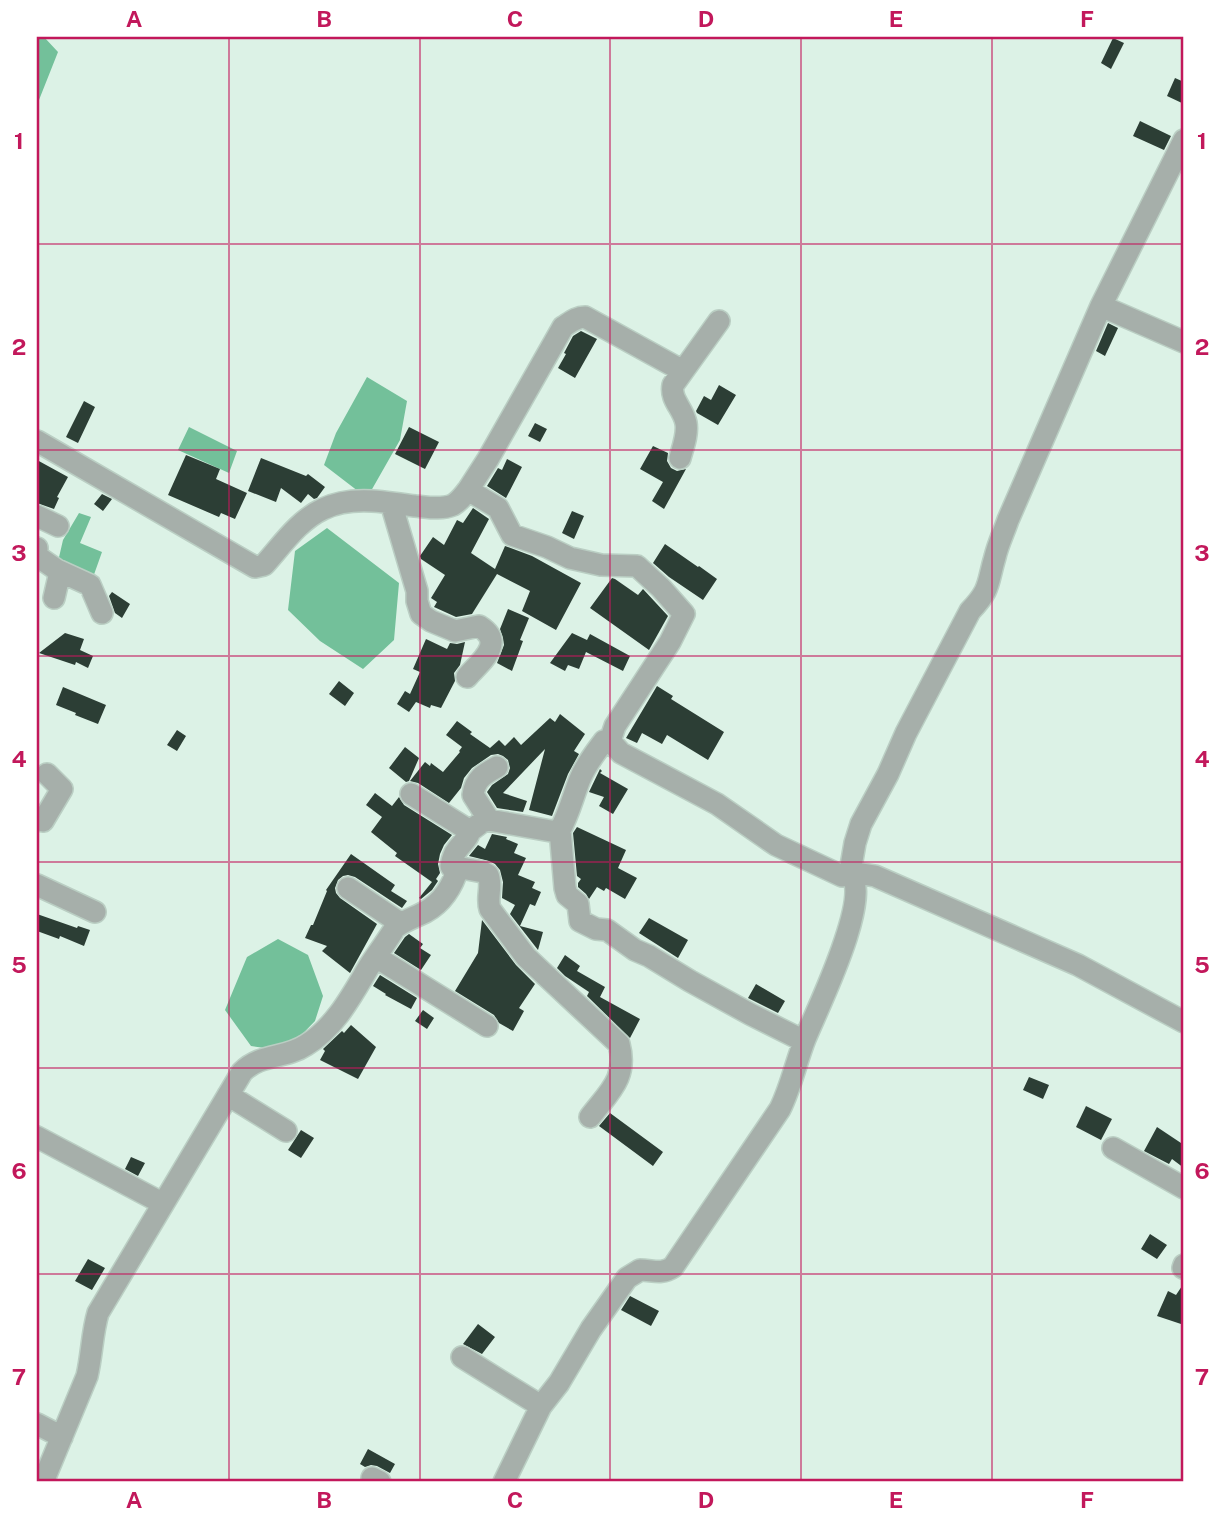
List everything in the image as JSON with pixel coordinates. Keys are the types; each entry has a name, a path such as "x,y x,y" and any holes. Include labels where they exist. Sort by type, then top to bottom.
{"street":[{"path":"504,1482 541,1406 559,1383 627,1278 640,1270 661,1273 673,1267 780,1109 804,1041 841,954 856,890 854,877 850,872 861,824 970,611 988,589 995,555 1008,520 1101,306 1184,140"},
{"path":"1101,306 1184,342"},
{"path":"37,441 255,567 264,565 307,518 325,507 346,502 370,501 434,508 451,506 460,500 488,459 563,327 579,317 585,317 683,371"},
{"path":"680,458 687,426 671,393 673,384 719,321"},
{"path":"468,490 498,508 512,535 570,558 601,565 637,566 684,614 670,642 615,726 610,741"},
{"path":"391,503 417,591 421,614 455,631 479,626 488,631 492,645 467,677"},
{"path":"37,516 58,526"},
{"path":"37,548 37,556 60,572 54,598"},
{"path":"55,569 90,585 102,613"},
{"path":"804,1041 690,981 635,950 607,930 596,929 580,921 578,904 567,895 565,888 560,831 569,814 580,779 604,741 610,741 621,753 718,804 776,845 842,876 850,872 875,876 1078,965 1184,1022"},
{"path":"489,820 473,794 482,775 497,767"},
{"path":"37,817 43,821 62,789 47,774"},
{"path":"411,794 470,831"},
{"path":"43,1482 87,1376 98,1313 242,1072 261,1059 303,1048 319,1036 341,1010 394,928 439,902 453,884 456,874 451,866 453,856 470,831 489,820 560,831"},
{"path":"451,866 488,875 490,909 526,957 619,1044 623,1058 619,1080 590,1117"},
{"path":"37,885 95,912"},
{"path":"348,888 400,923"},
{"path":"376,957 488,1026"},
{"path":"228,1095 286,1131"},
{"path":"37,1136 162,1203"},
{"path":"1113,1148 1184,1188"},
{"path":"462,1357 541,1406"},
{"path":"37,1424 62,1437"}],"shaded area":[{"path":"37,37 44,37 58,52 37,105"},
{"path":"367,377 407,401 400,440 367,498 324,465 336,433"},
{"path":"189,427 237,451 229,473 178,450"},
{"path":"79,513 91,517 80,543 102,552 91,583 57,566 63,540"},
{"path":"327,528 399,583 394,640 363,669 320,641 288,610 295,551"},
{"path":"278,939 308,955 323,996 315,1021 286,1051 251,1046 225,1010 247,957"}],"building":[{"path":"1113,38 1124,43 1111,69 1101,63"},
{"path":"1175,78 1184,82 1184,104 1167,96"},
{"path":"1140,121 1171,136 1164,150 1133,136"},
{"path":"1108,323 1118,328 1105,356 1096,351"},
{"path":"581,331 597,339 575,378 558,368 573,336"},
{"path":"719,385 736,395 718,425 696,411 704,396 711,400"},
{"path":"84,401 95,407 78,443 66,437"},
{"path":"535,423 547,429 540,442 528,436"},
{"path":"409,427 439,442 425,469 395,454"},
{"path":"653,446 668,453 667,461 671,468 677,471 686,469 664,509 652,501 663,482 640,469"},
{"path":"186,455 220,469 216,479 247,493 235,519 221,513 219,517 168,495"},
{"path":"261,458 306,476 308,474 325,487 317,498 314,499 308,494 301,503 281,488 276,502 248,491"},
{"path":"507,459 522,467 506,498 487,486 498,468 502,470"},
{"path":"37,460 68,477 54,509 37,503"},
{"path":"102,494 112,499 103,511 94,504"},
{"path":"473,508 489,519 471,553 495,569 505,546 532,556 581,583 556,630 522,611 530,591 497,574 472,614 456,617 434,607 437,602 431,598 445,575 420,556 433,537 444,545 457,520 463,523"},
{"path":"572,511 584,516 574,539 562,533"},
{"path":"665,544 717,579 703,600 653,563"},
{"path":"612,578 638,595 643,589 668,616 649,650 590,608"},
{"path":"112,592 130,604 122,618 115,613 109,596"},
{"path":"508,609 529,618 512,671 497,663 504,645 500,629"},
{"path":"65,633 84,639 80,650 93,656 88,668 76,662 75,665 39,653"},
{"path":"572,633 587,640 590,634 630,656 623,671 586,652 579,669 568,665 565,671 550,663"},
{"path":"426,639 447,649 450,643 465,642 460,665 454,673 455,681 441,708 431,705 430,708 416,702 409,712 397,704 405,691 410,694 420,672 413,669"},
{"path":"339,681 354,693 345,706 329,694"},
{"path":"657,686 673,696 671,699 724,732 708,760 667,735 662,744 642,733 637,743 626,738"},
{"path":"63,687 106,705 98,724 56,705"},
{"path":"560,714 585,734 574,751 579,754 552,816 529,810 545,749 503,793 527,801 523,812 497,808 487,792 508,774 510,768 508,760 498,754 491,755 472,768 449,803 418,783 410,781 425,762 443,772 460,752 462,747 446,735 457,721 490,748 499,740 505,746 514,737 521,745 550,718 555,722"},
{"path":"177,730 186,736 177,751 167,745"},
{"path":"405,747 419,758 409,781 406,782 389,768"},
{"path":"600,769 600,773 628,789 613,814 599,806 604,797 589,792"},
{"path":"375,793 392,806 399,797 404,805 452,835 440,854 440,873 436,879 438,881 421,899 419,898 432,882 395,856 397,853 371,832 382,817 366,805"},
{"path":"577,827 626,850 618,868 637,878 625,899 606,888 604,891 597,887 589,899 578,887 581,879 577,876 573,833"},
{"path":"492,834 507,837 506,839 518,844 514,853 526,858 518,875 535,882 532,888 541,892 535,906 530,904 520,926 543,932 538,950 510,914 515,905 502,898 503,882 500,870 489,861 469,856 478,845 485,849"},
{"path":"351,854 395,885 391,891 407,901 402,908 355,877 348,875 338,880 335,888 340,898 377,924 350,973 322,951 327,946 305,938 313,925 326,890"},
{"path":"37,914 90,930 84,946 60,936 59,939 37,931"},
{"path":"649,918 688,940 678,958 639,933"},
{"path":"482,920 516,965 535,984 519,1008 524,1011 513,1031 499,1023 494,1015 455,991 478,953"},
{"path":"409,934 423,944 420,948 431,955 421,970 394,953"},
{"path":"565,955 580,966 577,971 605,987 600,997 640,1019 630,1038 587,996 589,992 557,968"},
{"path":"380,975 417,998 411,1009 373,986"},
{"path":"756,984 785,1001 778,1013 748,998"},
{"path":"423,1010 434,1018 427,1029 415,1021"},
{"path":"351,1025 376,1047 358,1079 320,1060 325,1051 323,1049"},
{"path":"1029,1077 1049,1085 1043,1099 1023,1090"},
{"path":"1086,1106 1112,1119 1101,1140 1076,1127"},
{"path":"610,1113 663,1152 653,1166 599,1126"},
{"path":"1157,1127 1184,1145 1184,1168 1172,1159 1169,1164 1144,1151"},
{"path":"301,1130 314,1138 301,1158 288,1150"},
{"path":"131,1157 145,1163 138,1176 125,1169"},
{"path":"1150,1234 1167,1245 1157,1259 1141,1249"},
{"path":"88,1259 105,1268 92,1290 75,1281"},
{"path":"1184,1283 1184,1325 1157,1316 1168,1291 1176,1295"},
{"path":"630,1296 659,1311 651,1326 621,1310"},
{"path":"478,1324 495,1337 482,1354 463,1344"},
{"path":"368,1449 395,1464 390,1473 377,1466 365,1467 360,1464"}]}
